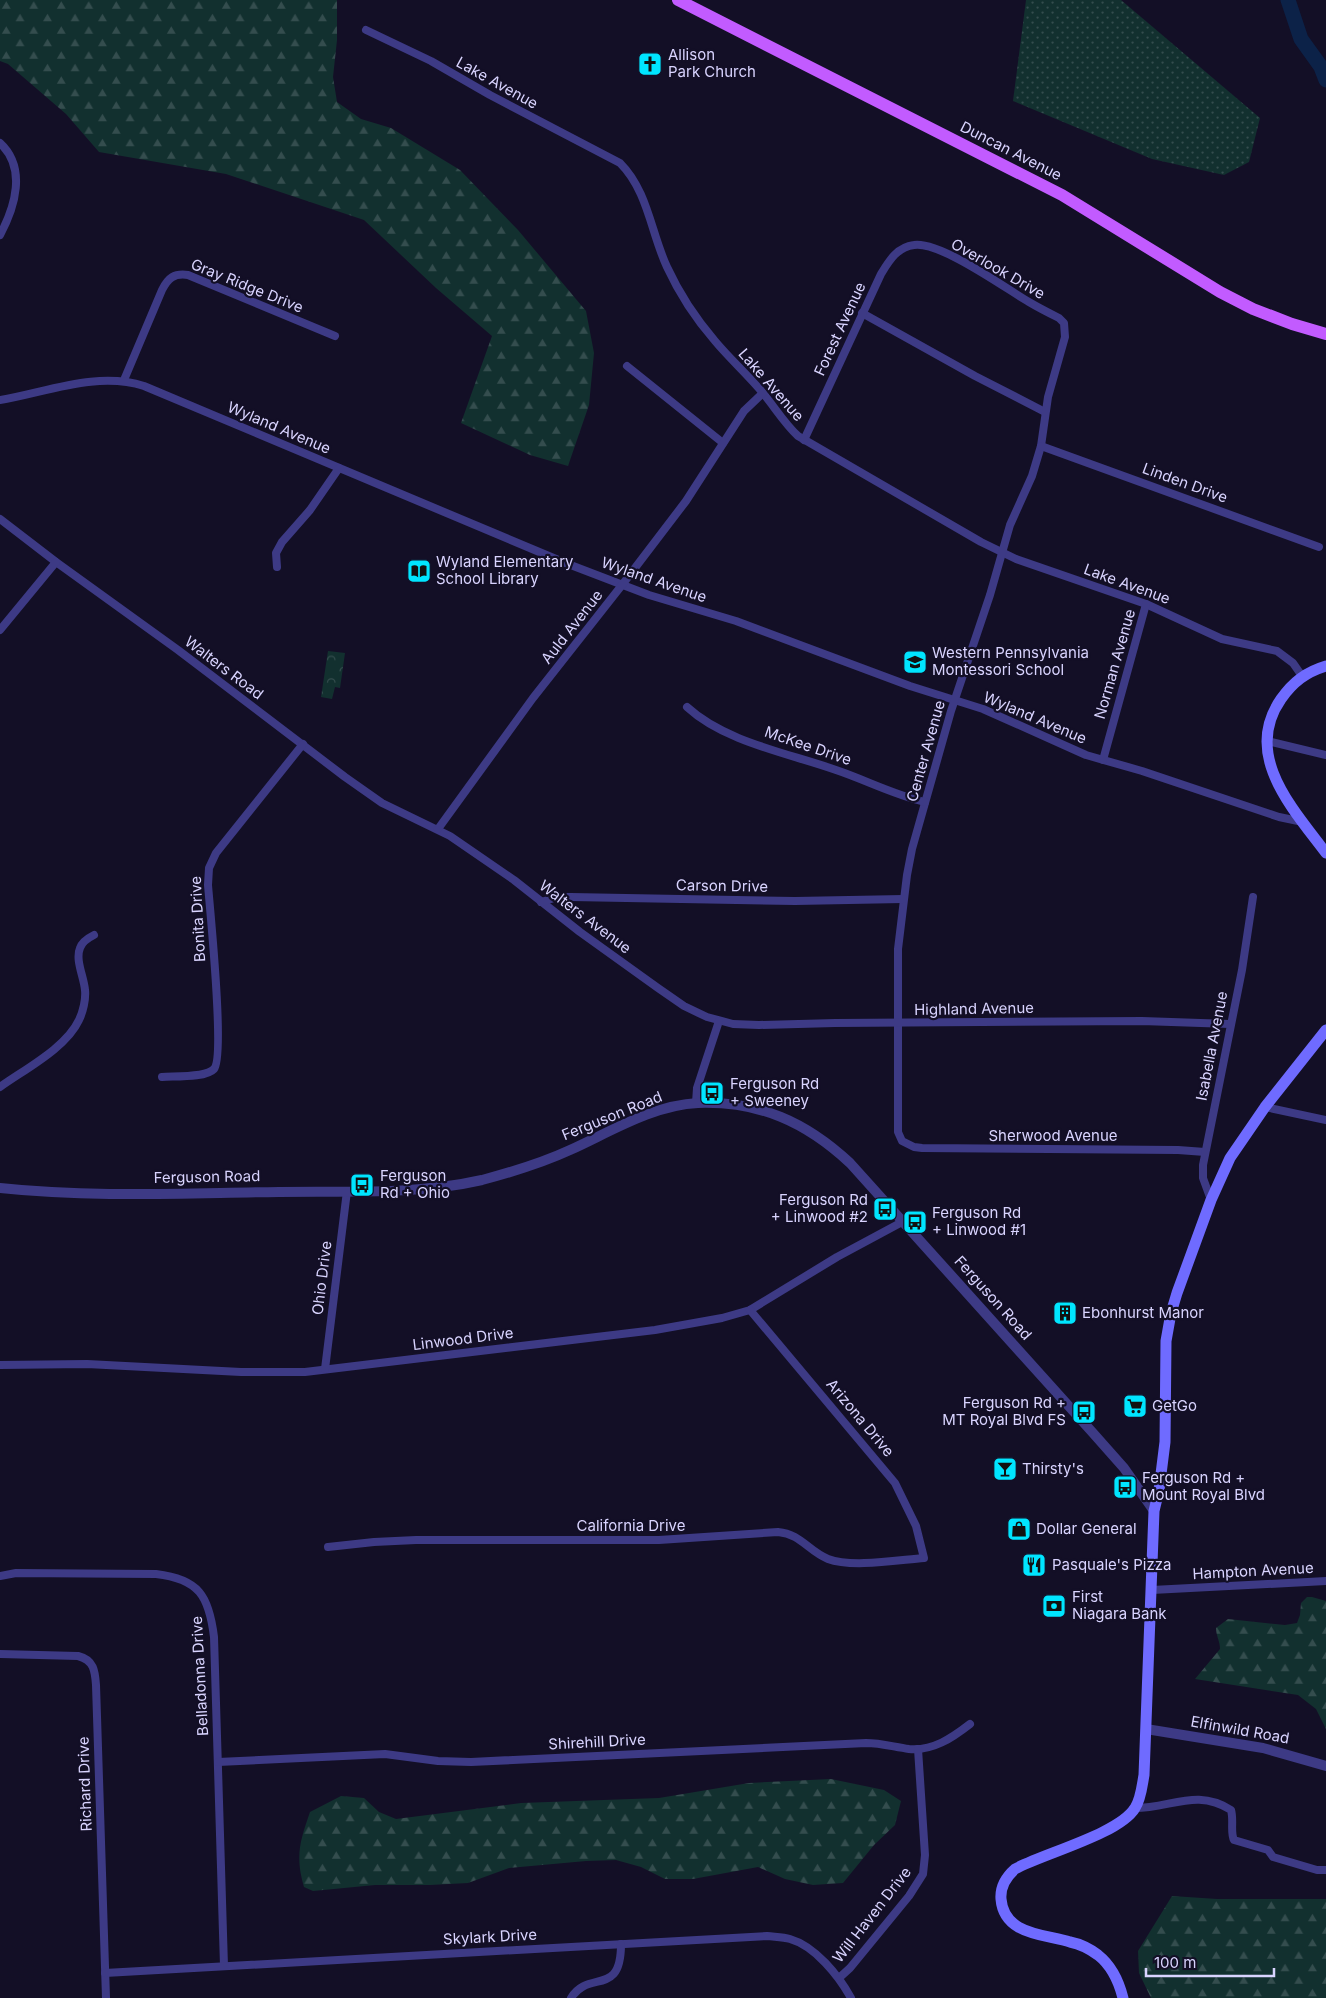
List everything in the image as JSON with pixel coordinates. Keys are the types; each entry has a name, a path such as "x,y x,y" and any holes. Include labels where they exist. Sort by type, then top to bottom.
{"main road":[{"name":"Duncan Avenue","path":"678,0 1062,195 1220,292 1253,309 1292,324 1326,334"},
{"path":"1326,666 1302,676 1292,684 1278,703 1269,724 1267,742 1270,765 1275,778 1289,804 1326,853"},
{"path":"1123,1998 1114,1973 1099,1956 1070,1941 1026,1932 1017,1927 1006,1917 1002,1909 1000,1894 1003,1883 1015,1869 1119,1824 1135,1808 1140,1798 1144,1775 1154,1511 1159,1490 1165,1442 1168,1325 1177,1293 1211,1200 1230,1158 1265,1107 1326,1030"}],"street":[{"name":"Lake Avenue","path":"366,30 431,62 490,96 620,164 638,188 665,262 685,300 714,340 763,393 792,430 804,440 1016,560 1146,604 1222,639 1270,649 1283,654 1293,663 1302,676"},
{"path":"0,143 11,158 16,180 11,213 0,235"},
{"name":"Forest Avenue","path":"804,440 887,263 903,248 916,244"},
{"name":"Overlook Drive","path":"916,244 935,249 964,263 1059,318 1064,323"},
{"name":"Gray Ridge Drive","path":"124,380 162,290 167,281 174,275 188,275 336,336"},
{"path":"862,313 975,376 1045,412"},
{"name":"Center Avenue","path":"902,1141 898,1132 898,950 902,899 912,849 955,700 990,595 1010,525 1032,476 1041,446 1048,397 1063,344 1064,323"},
{"path":"627,366 723,444"},
{"name":"Wyland Avenue","path":"0,400 90,382 124,380 144,386 622,585 683,606 736,621 865,670 983,709 1064,746 1103,760 1279,817 1303,822"},
{"name":"Auld Avenue","path":"438,829 533,698 686,501 744,411 763,393"},
{"name":"Linden Drive","path":"1041,446 1320,547"},
{"path":"277,567 276,553 282,542 310,510 339,468"},
{"name":"Walters Road","path":"0,519 382,803 438,829"},
{"path":"0,630 56,562"},
{"name":"Norman Avenue","path":"1103,760 1146,604"},
{"name":"McKee Drive","path":"687,707 710,726 779,752 856,777 893,793 925,802"},
{"path":"1267,742 1326,754"},
{"name":"Bonita Drive","path":"162,1077 198,1075 209,1072 216,1066 218,1053 216,990 208,885 209,868 216,853 303,744"},
{"name":"Walters Avenue","path":"438,829 500,870 580,932 674,1000 696,1012 719,1021"},
{"name":"Carson Drive","path":"541,902 558,897 795,901 902,899"},
{"name":"Isabella Avenue","path":"1211,1200 1202,1178 1205,1152 1242,970 1253,897"},
{"path":"0,1087 53,1049 72,1032 82,1011 85,991 79,962 79,948 94,934"},
{"path":"696,1103 696,1088 719,1021"},
{"name":"Highland Avenue","path":"719,1021 759,1025 1142,1021 1230,1024"},
{"name":"Ferguson Road","path":"0,1188 44,1192 114,1194 435,1187 497,1176 568,1151 641,1117 670,1108 696,1103 718,1103 754,1108 785,1117 804,1127 821,1137 850,1163 1124,1468 1154,1511"},
{"path":"1265,1107 1326,1120"},
{"name":"Sherwood Avenue","path":"902,1141 914,1147 940,1149 1168,1150 1205,1152"},
{"name":"Ohio Drive","path":"325,1369 347,1190"},
{"name":"Linwood Drive","path":"0,1365 87,1364 262,1372 325,1369 655,1330 722,1318 750,1310 823,1265 904,1221"},
{"name":"Arizona Drive","path":"750,1310 895,1483 902,1493 916,1526 924,1558"},
{"name":"California Drive","path":"328,1547 416,1540 667,1540 778,1532 794,1535 821,1556 843,1563 924,1558"},
{"name":"Belladonna Drive","path":"0,1576 16,1574 156,1574 179,1578 195,1587 207,1602 212,1622 224,1966"},
{"name":"Hampton Avenue","path":"1152,1590 1326,1581"},
{"name":"Richard Drive","path":"0,1654 78,1656 89,1661 94,1668 106,1998"},
{"name":"Shirehill Drive","path":"218,1762 386,1754 438,1761 471,1762 866,1743 918,1749 931,1747 942,1742 970,1724"},
{"name":"Elfinwild Road","path":"1146,1729 1263,1748 1326,1766"},
{"name":"Will Haven Drive","path":"839,1978 850,1968 908,1896 923,1874 926,1856 918,1749"},
{"path":"1135,1808 1147,1808 1188,1799 1220,1802 1231,1810 1234,1824 1232,1836 1234,1840 1268,1850 1273,1857 1317,1870 1326,1870"},
{"name":"Skylark Drive","path":"106,1973 748,1936 782,1937 806,1947 839,1978 851,1998"},
{"path":"571,1998 580,1989 603,1984 615,1978 620,1965 621,1944"}],"green space":[{"path":"0,0 337,0 337,40 333,77 337,102 361,119 391,128 460,170 518,230 586,311 594,353 589,405 568,466 530,455 461,423 492,336 436,288 364,220 226,174 99,152 66,114 8,64 0,61"},
{"path":"1026,0 1121,0 1260,118 1249,162 1224,175 1152,159 1013,101"},
{"path":"328,651 345,653 340,688 335,687 332,699 321,697"},
{"path":"1307,1597 1326,1601 1326,1729 1316,1709 1298,1695 1195,1679 1220,1649 1216,1628 1228,1619 1285,1625 1297,1623 1301,1603"},
{"path":"831,1779 884,1790 901,1801 895,1825 874,1845 843,1883 813,1885 785,1879 758,1867 693,1879 665,1879 641,1867 616,1860 509,1868 468,1883 375,1885 313,1891 304,1887 301,1876 300,1849 310,1812 341,1796 364,1798 379,1812 396,1819 521,1803 659,1798 749,1783"},
{"path":"1172,1896 1217,1899 1326,1899 1326,1998 1151,1998 1139,1973 1138,1951"}],"waterway":[{"path":"1288,0 1301,39 1321,67 1326,80"}],"place":[{"name":"Allison Park Church","path":"650,64"},
{"name":"Wyland Elementary School Library","path":"419,571"},
{"name":"Western Pennsylvania Montessori School","path":"915,662"},
{"name":"Ferguson Rd + Sweeney","path":"712,1093"},
{"name":"Ferguson Rd + Ohio","path":"362,1185"},
{"name":"Ferguson Rd + Linwood #2","path":"885,1209"},
{"name":"Ferguson Rd + Linwood #1","path":"915,1222"},
{"name":"Ebonhurst Manor","path":"1065,1313"},
{"name":"GetGo","path":"1135,1406"},
{"name":"Ferguson Rd + MT Royal Blvd FS","path":"1084,1412"},
{"name":"Thirsty's","path":"1005,1469"},
{"name":"Ferguson Rd + Mount Royal Blvd","path":"1125,1487"},
{"name":"Dollar General","path":"1019,1529"},
{"name":"Pasquale's Pizza","path":"1034,1565"},
{"name":"First Niagara Bank","path":"1054,1606"}]}
